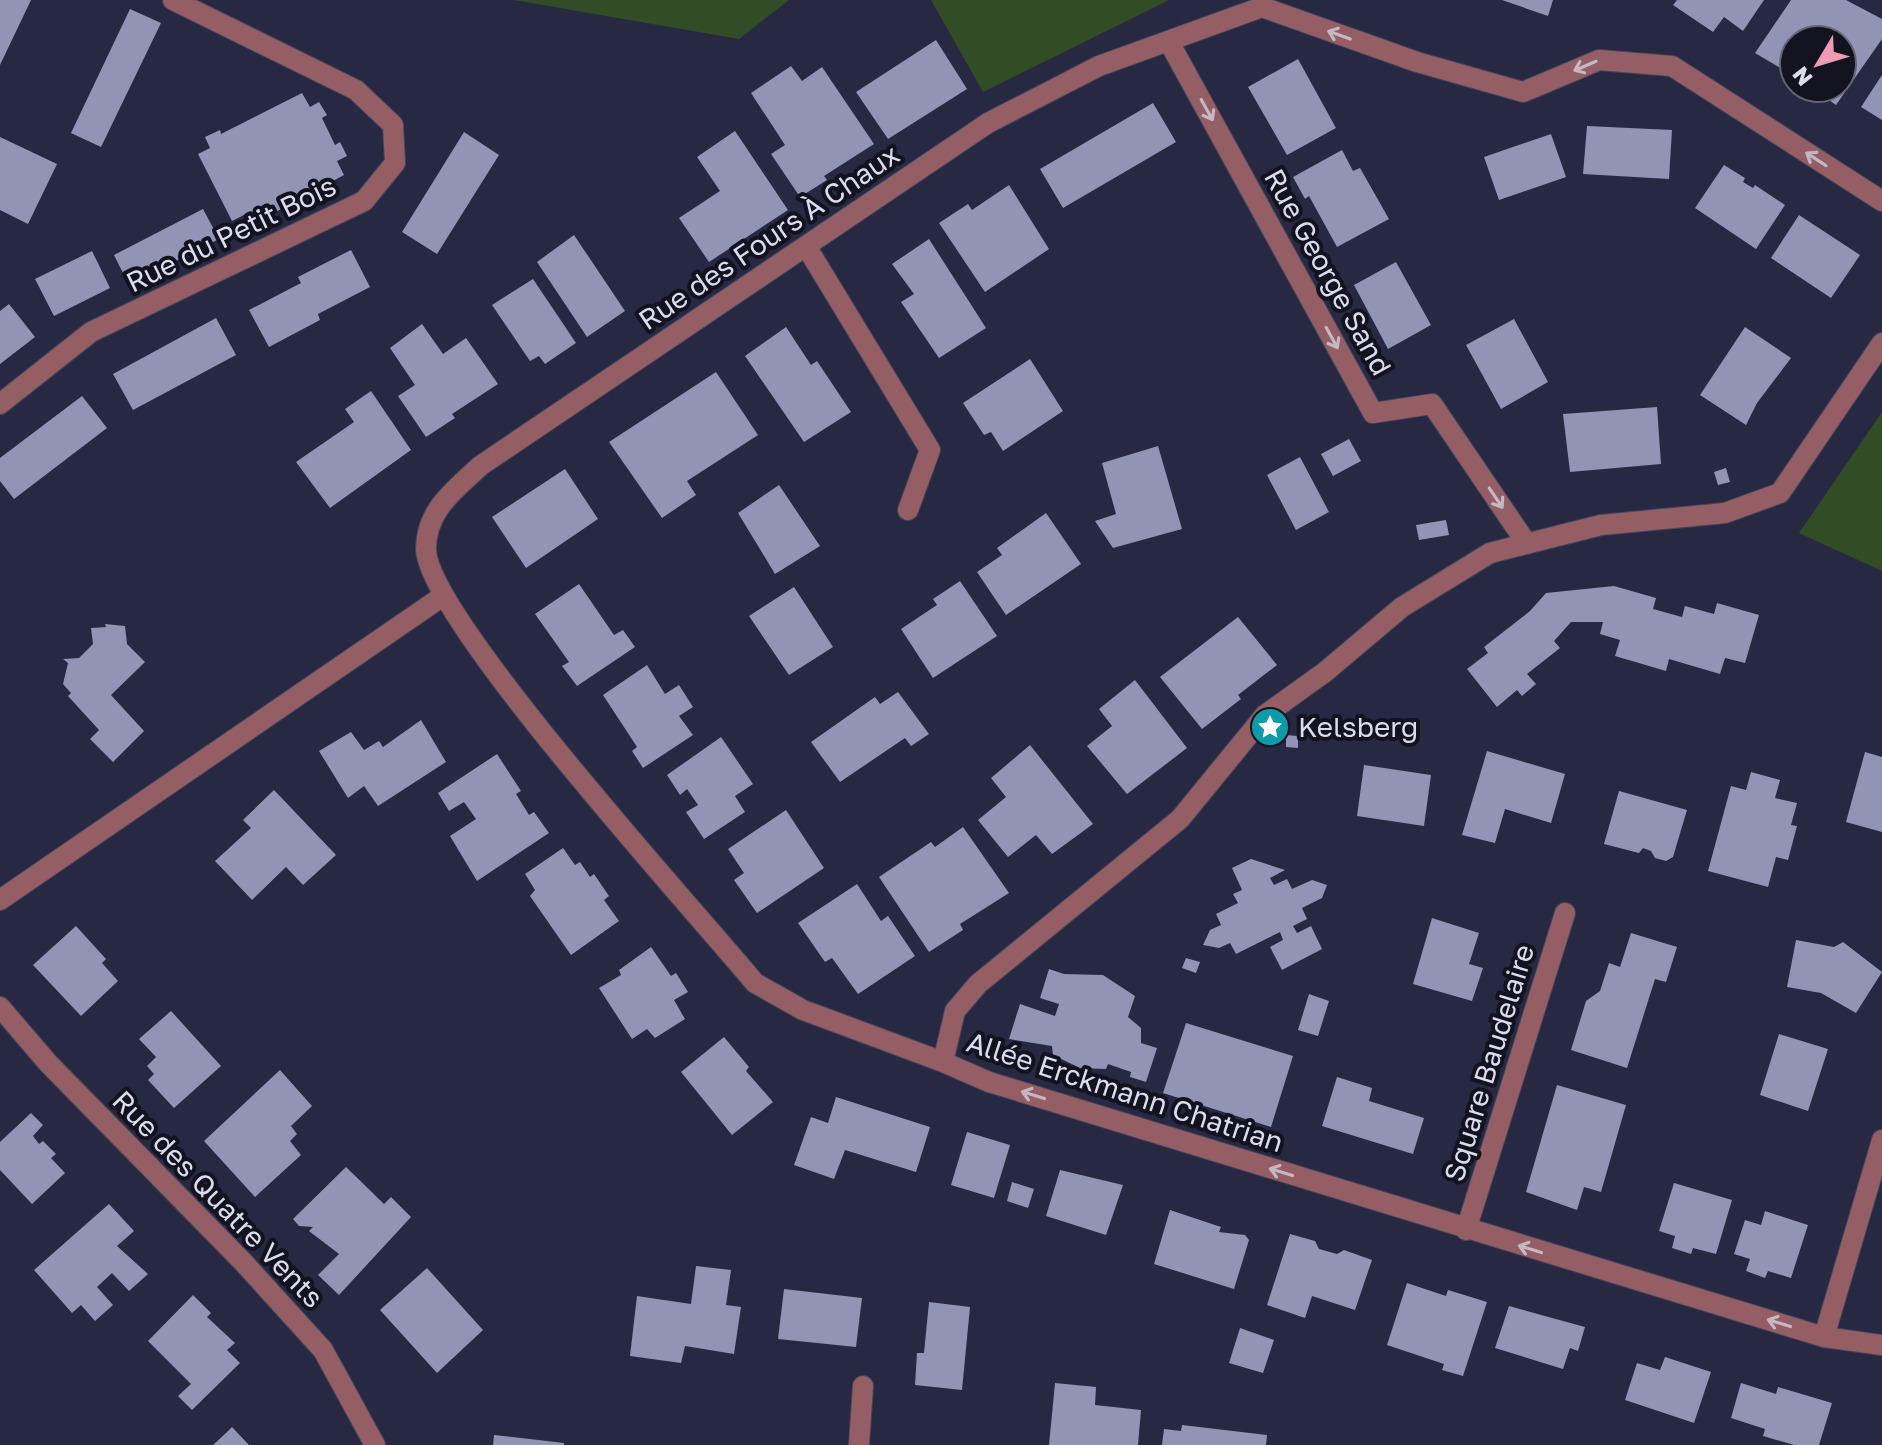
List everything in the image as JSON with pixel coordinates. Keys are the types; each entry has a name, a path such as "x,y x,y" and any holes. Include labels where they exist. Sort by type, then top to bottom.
{"street":[{"name":"Rue du Petit Bois","path":"0,404 91,332 364,201 395,163 393,125 356,90 173,0"},
{"name":"Rue des Fours À Chaux","path":"943,1062 803,1010 755,983 523,708 443,596 426,551 433,511 480,466 988,123 1099,66 1262,7 1417,62 1523,92 1599,60 1672,66 1882,201"},
{"name":"Rue George Sand","path":"1169,42 1373,413 1432,404 1527,544"},
{"path":"806,246 930,450 908,510"},
{"name":"Allée Erckmann Chatrian","path":"1882,343 1780,493 1725,513 1601,525 1490,553 1402,607 1325,672 1265,715 1180,819 978,984 955,1011 943,1062 1004,1086 1466,1230 1824,1337 1882,1345"},
{"path":"0,900 443,596"},
{"name":"Square Baudelaire","path":"1466,1230 1565,913"},
{"name":"Rue des Quatre Vents","path":"0,1007 48,1063 244,1263 323,1350 375,1445"},
{"path":"1824,1337 1882,1140"},
{"path":"859,1445 863,1386"}],"green space":[{"path":"514,0 789,0 739,39"},
{"path":"931,0 1169,0 983,92"},
{"path":"1882,412 1882,571 1799,533"}],"building":[{"path":"0,0 31,0 0,65"},
{"path":"1502,0 1553,0 1548,16"},
{"path":"1677,0 1764,0 1743,31 1724,17 1713,32 1673,5"},
{"path":"1791,0 1846,0 1882,19 1882,39 1858,73 1858,24 1778,24 1778,67 1755,53"},
{"path":"130,9 161,23 101,147 71,133"},
{"path":"936,40 967,89 888,139 856,92"},
{"path":"1298,59 1336,128 1287,155 1248,87"},
{"path":"791,66 802,81 822,67 874,144 824,176 827,180 800,197 771,154 785,145 751,93"},
{"path":"1882,75 1882,120 1861,107"},
{"path":"302,93 310,107 319,102 327,115 322,118 335,145 340,142 347,156 337,161 344,175 251,225 246,214 232,221 198,154 210,148 205,137 220,130 221,134"},
{"path":"1153,103 1176,142 1063,208 1040,169"},
{"path":"1587,126 1672,130 1669,179 1583,174"},
{"path":"735,131 788,210 709,262 679,218 720,191 697,157"},
{"path":"464,132 499,155 437,254 402,232"},
{"path":"1551,134 1566,177 1499,200 1484,157"},
{"path":"0,137 57,164 28,224 0,210"},
{"path":"1342,150 1353,171 1360,168 1389,219 1337,247 1309,196 1305,199 1293,177"},
{"path":"1724,165 1745,178 1743,182 1753,188 1755,185 1785,205 1756,249 1695,208"},
{"path":"1009,185 1049,249 985,292 939,223 968,204 972,210"},
{"path":"203,209 219,239 129,285 114,255"},
{"path":"1799,215 1860,255 1831,298 1771,258"},
{"path":"574,235 625,311 587,337 537,262"},
{"path":"929,239 986,328 939,358 901,302 914,294 892,264"},
{"path":"351,250 370,287 318,314 320,320 269,347 249,310 301,283 298,277"},
{"path":"92,251 110,288 54,316 35,279"},
{"path":"1396,262 1431,325 1388,349 1354,285"},
{"path":"533,279 576,343 545,364 539,356 530,361 492,305"},
{"path":"9,304 35,337 0,364 0,311"},
{"path":"216,318 236,355 133,410 113,374"},
{"path":"1514,319 1548,382 1501,409 1466,345"},
{"path":"422,324 443,354 466,338 498,384 452,414 455,418 426,437 398,396 415,385 390,348"},
{"path":"786,327 811,365 817,361 851,412 804,442 745,356"},
{"path":"1745,327 1791,358 1757,403 1746,425 1700,395"},
{"path":"1030,359 1063,411 1003,451 991,432 984,435 963,403"},
{"path":"716,372 758,435 687,481 696,495 662,518 609,442"},
{"path":"371,391 411,450 330,508 296,462 354,422 345,409"},
{"path":"82,396 107,428 14,499 0,481 0,458"},
{"path":"1657,407 1661,464 1570,472 1563,414"},
{"path":"1349,439 1361,461 1333,476 1321,454"},
{"path":"1158,446 1182,529 1113,548 1095,521 1116,514 1102,463"},
{"path":"1300,457 1329,512 1296,530 1267,475"},
{"path":"1726,468 1730,482 1718,485 1714,472"},
{"path":"565,469 598,519 526,568 492,517"},
{"path":"779,485 820,546 775,574 738,513"},
{"path":"1046,513 1081,564 1006,615 977,572 1002,555 997,548"},
{"path":"1446,520 1449,535 1419,540 1416,525"},
{"path":"960,581 997,636 933,678 901,629 937,605 933,599"},
{"path":"579,584 614,635 623,630 635,647 577,686 562,666 569,662 535,614"},
{"path":"1614,586 1656,598 1653,609 1682,617 1685,606 1714,614 1717,603 1759,615 1745,663 1725,658 1720,674 1669,659 1666,671 1615,656 1620,640 1600,634 1603,622 1571,622 1554,641 1560,648 1527,674 1536,684 1522,696 1517,690 1497,707 1467,669 1488,653 1484,647 1530,611 1546,593"},
{"path":"794,587 833,647 789,675 749,616"},
{"path":"1238,617 1277,665 1238,695 1241,699 1202,729 1160,677"},
{"path":"105,624 125,626 127,644 145,662 111,695 144,731 113,762 90,739 99,730 68,696 71,693 63,684 68,663 63,659 79,658 93,644 91,628 106,627"},
{"path":"647,665 665,694 679,685 693,707 679,716 693,735 643,768 632,751 637,747 603,695"},
{"path":"1135,680 1187,748 1127,794 1087,746 1112,726 1099,709"},
{"path":"898,692 929,734 911,746 905,738 840,782 811,742 875,697 880,704"},
{"path":"421,720 446,762 378,806 364,786 348,798 319,751 351,732 364,750 379,741 383,747"},
{"path":"1286,735 1298,736 1298,748 1286,747"},
{"path":"721,737 753,784 735,796 745,812 704,839 686,812 698,805 687,789 680,795 667,775"},
{"path":"1030,745 1093,824 1052,854 1036,835 1008,857 978,820 1006,797 991,778"},
{"path":"1487,751 1565,774 1551,823 1505,809 1495,843 1462,835"},
{"path":"1865,752 1882,757 1882,832 1846,822"},
{"path":"497,754 521,791 516,794 529,815 534,812 549,833 477,881 450,836 476,819 464,802 449,811 438,793"},
{"path":"1364,765 1431,775 1424,826 1357,816"},
{"path":"1751,772 1780,780 1775,798 1797,803 1791,825 1797,826 1788,860 1776,857 1768,887 1708,871 1731,786 1746,790"},
{"path":"274,790 336,855 303,885 286,867 252,900 215,861 251,828 243,820"},
{"path":"1619,791 1687,810 1673,857 1666,861 1655,858 1651,851 1643,848 1639,853 1604,844"},
{"path":"786,810 824,868 757,913 734,880 744,873 728,849"},
{"path":"963,827 1009,893 960,924 963,930 929,952 879,877 931,842 935,847"},
{"path":"563,848 575,865 580,862 590,877 594,874 609,896 604,900 619,921 571,955 530,896 535,890 525,874"},
{"path":"1251,859 1285,870 1270,878 1274,885 1287,879 1292,889 1312,880 1327,885 1322,898 1302,908 1307,919 1293,926 1297,933 1311,926 1322,949 1282,970 1270,947 1283,940 1280,932 1236,954 1230,943 1219,948 1203,945 1210,930 1221,925 1216,914 1238,903 1233,894 1242,890 1232,868"},
{"path":"857,884 881,921 888,916 915,956 858,994 832,958 825,962 798,923"},
{"path":"1432,918 1479,933 1469,964 1483,968 1472,1001 1413,984"},
{"path":"76,926 106,959 102,963 118,981 81,1016 33,965"},
{"path":"1631,933 1677,947 1666,982 1655,979 1627,1068 1571,1050 1586,1001 1600,991 1609,963 1620,967"},
{"path":"1796,940 1834,947 1843,942 1882,972 1856,1013 1821,993 1787,987"},
{"path":"651,947 671,976 676,973 688,992 674,1000 685,1019 655,1038 647,1029 632,1039 599,988 621,975 619,970"},
{"path":"1186,958 1200,962 1196,973 1182,968"},
{"path":"1049,969 1064,974 1103,975 1135,996 1128,1017 1141,1028 1141,1043 1157,1048 1146,1082 1130,1077 1131,1072 1108,1064 1106,1069 1080,1068 1053,1055 1052,1046 1009,1039 1020,1004 1055,1016 1059,1004 1040,998"},
{"path":"1309,994 1329,1001 1318,1036 1298,1030"},
{"path":"171,1011 221,1066 174,1108 148,1080 154,1074 147,1066 156,1057 139,1039"},
{"path":"1186,1023 1293,1056 1271,1127 1163,1093"},
{"path":"1779,1034 1828,1049 1808,1111 1760,1095"},
{"path":"724,1037 749,1067 746,1071 773,1102 732,1135 681,1072"},
{"path":"280,1070 312,1106 291,1126 297,1134 290,1141 301,1155 255,1197 204,1141"},
{"path":"1337,1077 1372,1088 1369,1101 1424,1118 1413,1154 1322,1126"},
{"path":"1557,1085 1626,1105 1601,1192 1584,1187 1577,1210 1526,1192"},
{"path":"836,1097 930,1127 916,1172 845,1150 834,1179 794,1165 811,1117 828,1123"},
{"path":"31,1113 43,1125 33,1136 39,1144 43,1141 56,1154 51,1158 65,1173 32,1204 0,1170 0,1142"},
{"path":"967,1132 1010,1145 994,1198 951,1185"},
{"path":"346,1167 384,1204 391,1197 411,1217 339,1295 318,1275 339,1254 309,1231 313,1227 299,1226 293,1219"},
{"path":"1060,1170 1123,1185 1106,1235 1046,1216"},
{"path":"1012,1182 1034,1189 1028,1208 1007,1201"},
{"path":"1674,1183 1732,1200 1716,1254 1693,1248 1691,1254 1672,1248 1675,1236 1659,1231"},
{"path":"109,1204 134,1231 117,1246 148,1274 129,1291 112,1273 97,1287 113,1305 95,1321 81,1305 72,1313 34,1270"},
{"path":"1170,1210 1221,1227 1219,1232 1245,1235 1249,1240 1234,1289 1154,1264"},
{"path":"1765,1211 1808,1225 1791,1278 1768,1271 1765,1278 1746,1271 1750,1259 1734,1254 1745,1220 1761,1225"},
{"path":"1290,1234 1315,1241 1319,1249 1337,1254 1344,1250 1372,1260 1355,1310 1312,1296 1305,1318 1267,1305"},
{"path":"696,1266 731,1270 726,1305 741,1307 734,1354 685,1346 681,1363 630,1356 637,1296 691,1304"},
{"path":"427,1268 483,1330 437,1373 380,1310"},
{"path":"1407,1283 1446,1296 1448,1290 1487,1302 1463,1376 1442,1370 1444,1364 1387,1345"},
{"path":"784,1289 862,1298 856,1347 778,1339"},
{"path":"193,1295 211,1313 207,1317 235,1343 227,1350 240,1363 192,1410 178,1396 191,1384 148,1341"},
{"path":"929,1302 970,1307 962,1390 915,1385 917,1353 924,1353"},
{"path":"1509,1306 1585,1327 1578,1351 1570,1348 1563,1369 1495,1348"},
{"path":"1240,1328 1274,1340 1263,1373 1229,1363"},
{"path":"1665,1357 1711,1372 1694,1423 1625,1400 1637,1363 1660,1370"},
{"path":"1055,1383 1096,1387 1095,1405 1141,1410 1138,1445 1049,1445"},
{"path":"1741,1383 1776,1394 1778,1387 1832,1403 1819,1445 1794,1445 1763,1436 1765,1429 1731,1418"},
{"path":"1182,1425 1267,1435 1266,1445 1162,1445 1164,1429 1181,1431"},
{"path":"232,1427 249,1445 213,1445 226,1433"},
{"path":"494,1435 564,1443 564,1445 493,1445"}],"place":[{"name":"Kelsberg","path":"1270,727"}]}
